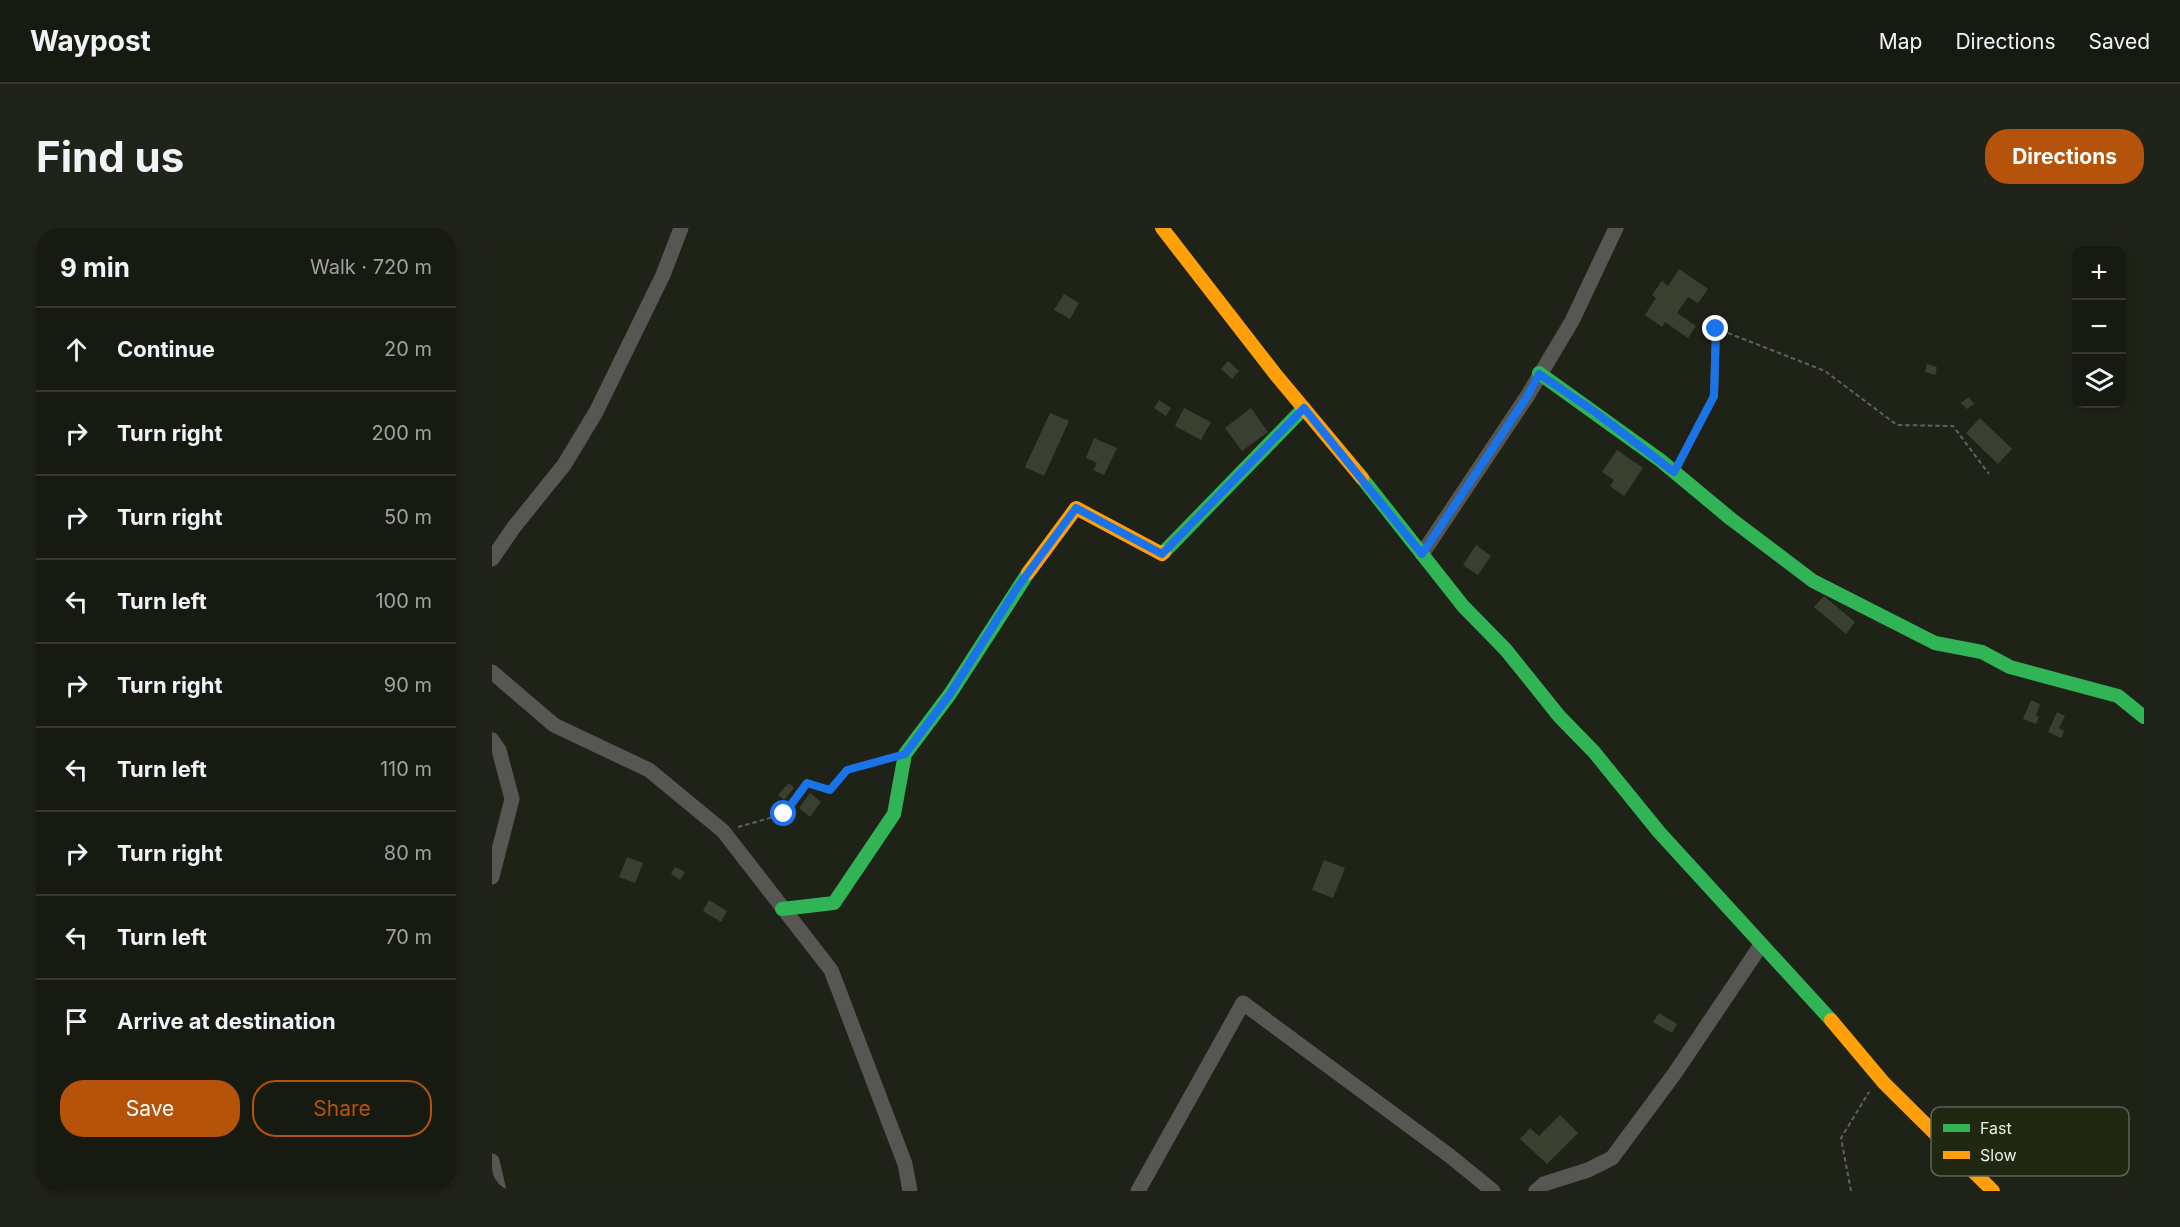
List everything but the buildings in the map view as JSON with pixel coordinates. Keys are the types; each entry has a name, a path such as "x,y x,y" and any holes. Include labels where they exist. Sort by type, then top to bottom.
{"street":[{"path":"492,559 514,527 564,465 596,412 663,275 681,228"},
{"path":"1162,228 1230,317 1463,606 1506,650 1559,716 1594,752 1659,832 1813,999 1878,1076 1931,1129"},
{"path":"1422,554 1528,395 1572,321 1616,228"},
{"path":"1539,374 1595,412 1813,581 1935,643 1982,652 2010,667 2118,696 2144,717"},
{"path":"782,909 834,903 894,813 905,754 950,694 1017,588 1076,508 1162,554 1304,408"},
{"path":"492,672 554,725 649,770 723,831 831,970 905,1164 910,1191"},
{"path":"492,740 499,750 512,799 492,877"},
{"path":"1536,1191 1544,1184 1588,1170 1612,1158 1676,1073 1761,945"},
{"path":"1138,1191 1243,1003 1450,1156 1493,1191"},
{"path":"492,1161 499,1191"},
{"path":"1978,1176 1993,1191"}],"lane":[{"path":"1674,472 1714,396 1716,329"}],"path":[{"path":"1716,329 1825,371 1897,424 1953,426 1989,474"},
{"path":"723,831 784,814 807,783 830,790 847,770 905,754"},
{"path":"1851,1191 1841,1138 1878,1076"}],"traffic: fast":[{"path":"1539,373 1660,460 1731,519 1813,581 1935,643 1982,652 2010,667 2118,696 2144,717"},
{"path":"1164,552 1304,408"},
{"path":"1362,478 1463,606 1506,650 1559,716 1594,752 1659,832 1831,1020"},
{"path":"782,909 834,903 894,814 905,754 950,694 1028,573"}],"traffic: slow":[{"path":"1162,228 1276,375 1362,478"},
{"path":"1028,573 1076,508 1162,554 1164,552"},
{"path":"1831,1020 1884,1083 1931,1130"},
{"path":"1978,1176 1993,1191"}],"route":[{"path":"784,814 807,783 830,790 847,770 905,754 950,694 1017,588 1076,508 1162,554 1304,408 1422,554 1528,395 1539,374 1595,412 1674,472 1714,396 1716,329"}]}
